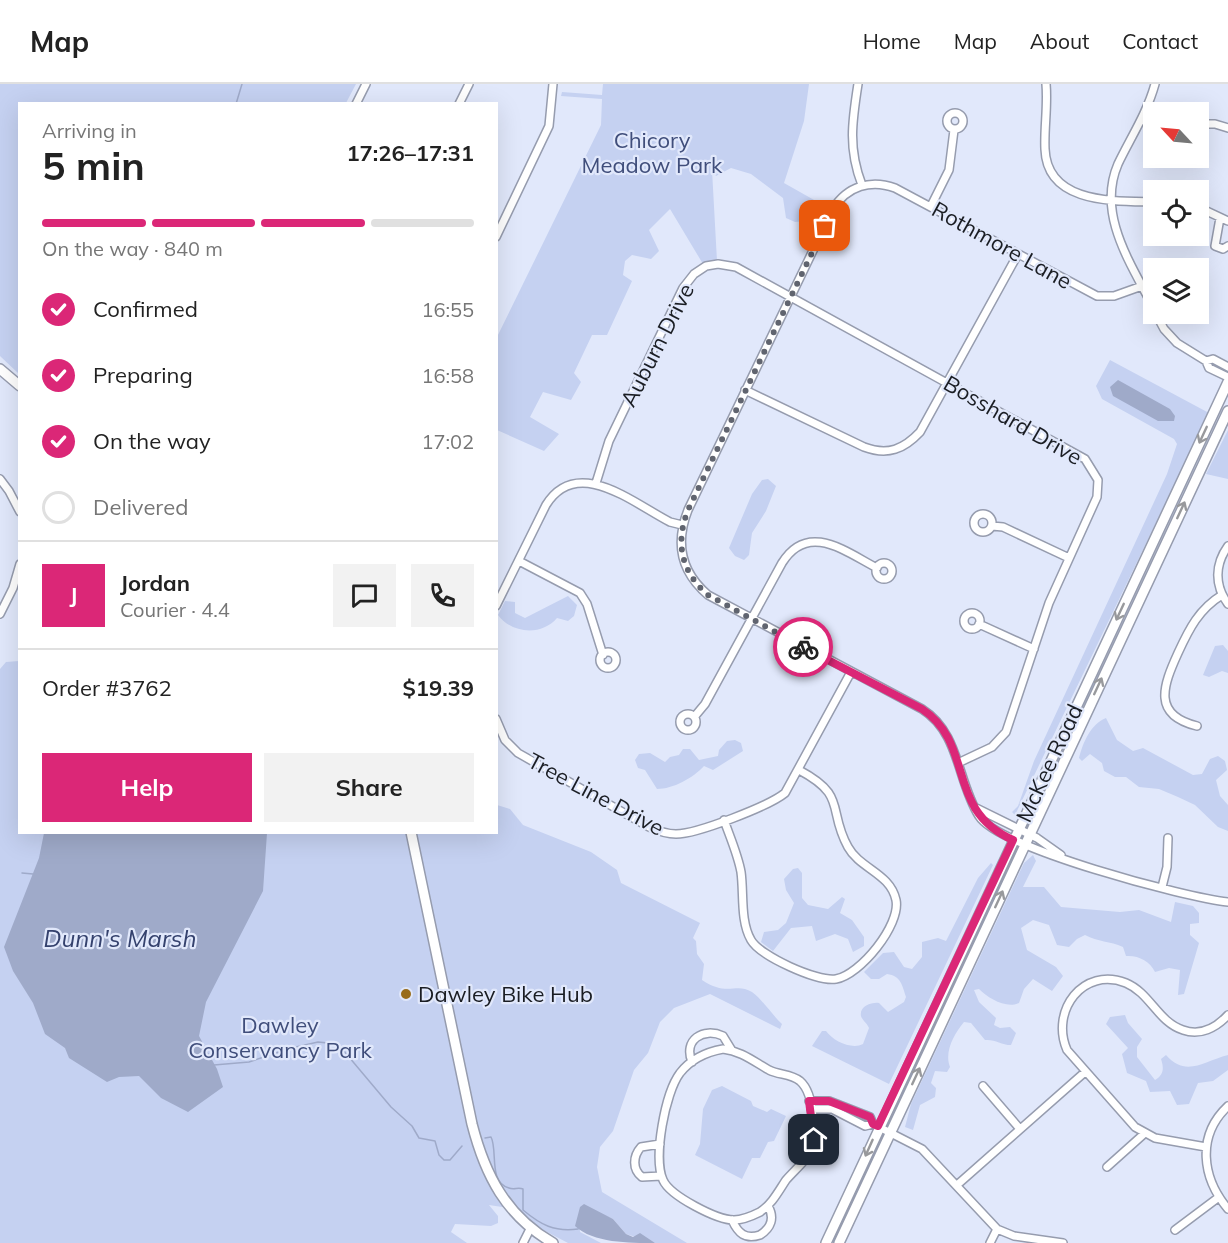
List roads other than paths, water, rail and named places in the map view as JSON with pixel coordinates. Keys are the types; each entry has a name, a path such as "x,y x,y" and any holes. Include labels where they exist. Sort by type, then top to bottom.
{"main road":[{"path":"0,369 18,384"},
{"name":"McKee Road","path":"826,1243 1228,382"},
{"name":"McKee Road","path":"839,1243 881,1128 1024,845 1228,411"},
{"path":"411,834 479,1154 498,1192 530,1229 553,1243"}],"street":[{"path":"357,102 366,84"},
{"path":"460,102 469,84"},
{"path":"498,233 549,126 553,84"},
{"path":"858,84 851,142 862,185 847,193 836,204 682,525 681,553 692,578 708,595 929,714 948,735 968,795 982,820 1013,840 1101,871 1228,902"},
{"path":"1046,84 1045,152 1055,177 1073,192 1111,201 1143,202"},
{"path":"1142,286 1118,237 1111,201 1117,167 1142,120 1155,84"},
{"path":"1209,124 1228,128"},
{"path":"931,206 949,170 954,130"},
{"name":"Rothmore Lane","path":"862,185 888,185 1097,296 1114,297 1142,286"},
{"path":"1209,212 1228,221"},
{"path":"1220,218 1214,243 1220,249 1228,246"},
{"path":"745,390 876,452 890,452 910,443 921,432 1018,254"},
{"name":"Auburn Drive","path":"596,483 609,441 679,296 694,274 712,264 731,266 791,296"},
{"name":"Bosshard Drive","path":"791,296 1081,455 1089,463 1098,480 1097,497 1049,603 1006,732 992,747 958,763"},
{"path":"1161,324 1177,342 1206,361 1209,368 1228,377"},
{"path":"1206,361 1213,359 1228,367"},
{"path":"0,479 18,508"},
{"path":"498,602 546,505 554,493 574,483 596,483 670,522 682,525"},
{"path":"992,526 1003,527 1069,558"},
{"path":"695,716 705,704 787,555 799,546 814,541 827,543 877,568"},
{"path":"1228,546 1218,570 1222,595 1228,604"},
{"path":"519,561 580,593 590,612 603,655"},
{"path":"0,614 13,588 18,571"},
{"path":"1197,726 1181,720 1168,708 1164,696 1166,679 1200,612 1222,595"},
{"path":"979,624 1034,649"},
{"name":"Tree Line Drive","path":"498,723 505,740 518,753 658,831 679,834 724,820 779,798 790,787 851,672"},
{"path":"724,820 739,862 746,926 753,943 767,955 821,978 835,979 849,974 860,965 891,927 895,915 896,899 886,881 857,858 847,846 831,793 821,783 799,770"},
{"path":"974,807 1029,834 1065,857"},
{"path":"1162,887 1167,867 1168,838"},
{"path":"1206,1147 1155,1138 1144,1133 1126,1119 1067,1050 1061,1029 1067,1004 1085,985 1107,980 1124,982 1140,991 1173,1026 1193,1032 1213,1028 1228,1015"},
{"path":"692,1062 688,1047 692,1040 712,1032 723,1036 730,1049 771,1071 798,1079 805,1087 814,1131 812,1148 768,1206 748,1217 732,1220 714,1215 678,1196 661,1176 660,1144 671,1090 680,1074 692,1062 710,1051 730,1049"},
{"path":"957,1185 1085,1072"},
{"path":"983,1086 1020,1129"},
{"path":"810,1105 829,1101 870,1117 881,1128 922,1149 997,1229 1014,1236 1063,1243"},
{"path":"1228,1106 1211,1129 1206,1147 1208,1178 1228,1209"},
{"path":"1107,1167 1144,1133"},
{"path":"660,1144 641,1147 634,1162 636,1171 642,1177 661,1176"},
{"path":"1175,1230 1219,1197"},
{"path":"732,1220 741,1234 746,1237 760,1235 770,1224 772,1216 768,1206"},
{"path":"523,1243 530,1229"},
{"path":"990,1243 997,1229"}],"water":[{"path":"1118,380 1170,409 1175,416 1174,421 1158,421 1113,396 1110,387"},
{"name":"Dunn's Marsh","path":"44,834 267,834 263,891 206,1002 199,1036 217,1069 223,1087 188,1112 161,1098 139,1076 119,1077 107,1082 69,1058 65,1048 45,1034 33,1003 13,971 4,947 39,858"},
{"path":"584,1204 613,1219 626,1234 633,1237 640,1233 655,1243 612,1241 583,1232 575,1226 580,1207"}],"waterway":[{"path":"237,102 242,84"},
{"path":"22,873 33,874"},
{"path":"296,1047 318,1042 338,1044 391,1107 412,1126 419,1138 435,1141 439,1155 444,1160 450,1160 462,1146"},
{"path":"214,1065 249,1062 291,1048"},
{"path":"485,1138 491,1137 493,1143 498,1180 509,1188 523,1189 523,1210 548,1226 578,1229"}],"place":[{"name":"Dawley Bike Hub","path":"406,994"}],"park label":[{"name":"Chicory Meadow Park","path":"652,152"},
{"name":"Dawley Conservancy Park","path":"280,1038"}]}
